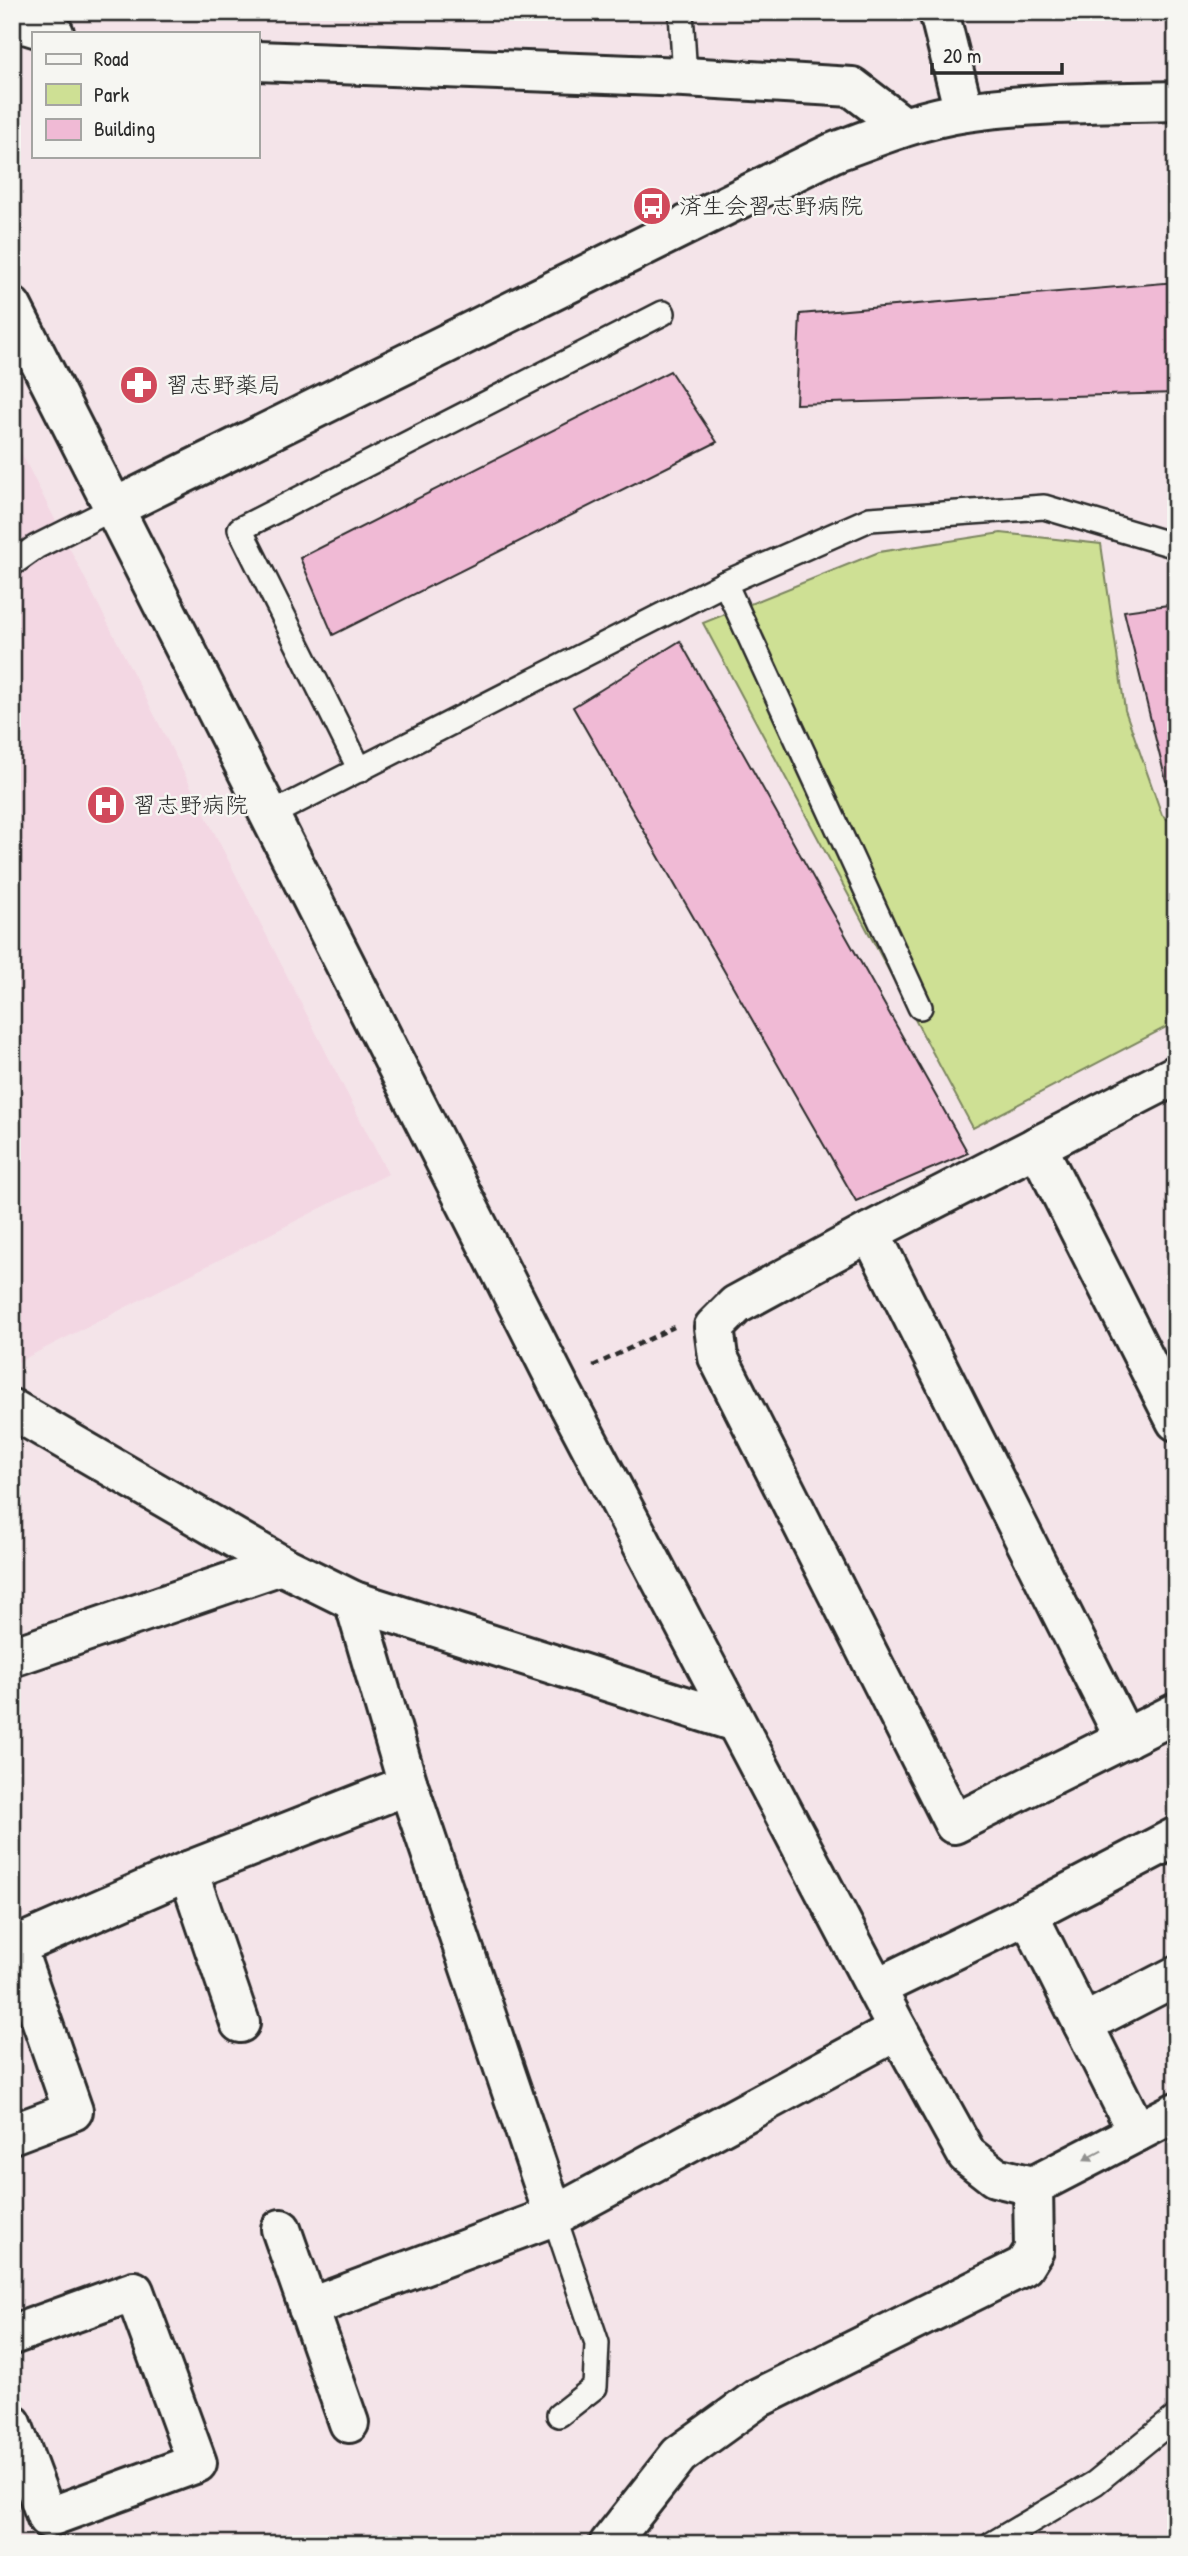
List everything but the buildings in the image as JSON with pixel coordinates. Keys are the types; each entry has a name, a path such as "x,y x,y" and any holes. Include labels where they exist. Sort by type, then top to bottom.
{"street":[{"path":"939,12 964,112"},
{"path":"13,18 51,32"},
{"path":"259,61 685,76 852,87 903,126"},
{"path":"114,508 832,153 903,126 964,112 1034,105 1176,101"},
{"path":"12,307 559,1386 898,2030 967,2155 995,2177 1033,2186 1176,2112"},
{"path":"1176,1075 870,1232 736,1305 714,1327 718,1357 954,1824 1176,1713"},
{"path":"1037,1146 1176,1421"},
{"path":"870,1232 1125,1739"},
{"path":"12,1409 281,1565 354,1601 735,1722"},
{"path":"12,1657 281,1565"},
{"path":"354,1601 408,1785 554,2216"},
{"path":"12,2134 74,2111 14,1947 188,1871 408,1785"},
{"path":"876,1988 1028,1914 1176,1837"},
{"path":"188,1871 240,2023"},
{"path":"1028,1914 1138,2132"},
{"path":"1083,2024 1176,1976"},
{"path":"308,2308 554,2216 898,2030"},
{"path":"609,2544 679,2455 758,2398 1024,2266 1034,2250 1033,2186"},
{"path":"281,2229 349,2423"},
{"path":"12,2335 134,2291 197,2463 47,2518 14,2436"}],"lane":[{"path":"681,12 685,76"},
{"path":"360,769 240,530 663,313"},
{"path":"270,815 725,583 870,519 1044,507 1176,546"},
{"path":"12,554 114,508"},
{"path":"12,564 36,547 114,508"},
{"path":"725,583 920,1007"},
{"path":"554,2216 597,2343 595,2387 559,2415"},
{"path":"992,2544 1096,2483 1176,2417"}],"path":[{"path":"559,1386 601,1361 678,1325 714,1327"}],"shaded area":[{"name":"習志野病院","path":"12,435 388,1174 12,1365"}],"green space":[{"path":"1001,533 1101,544 1125,710 1162,815 1176,826 1176,1022 973,1128 703,623 879,552"}],"place":[{"name":"済生会習志野病院","path":"652,206"},
{"name":"習志野薬局","path":"139,385"},
{"name":"習志野病院","path":"106,805"}]}
